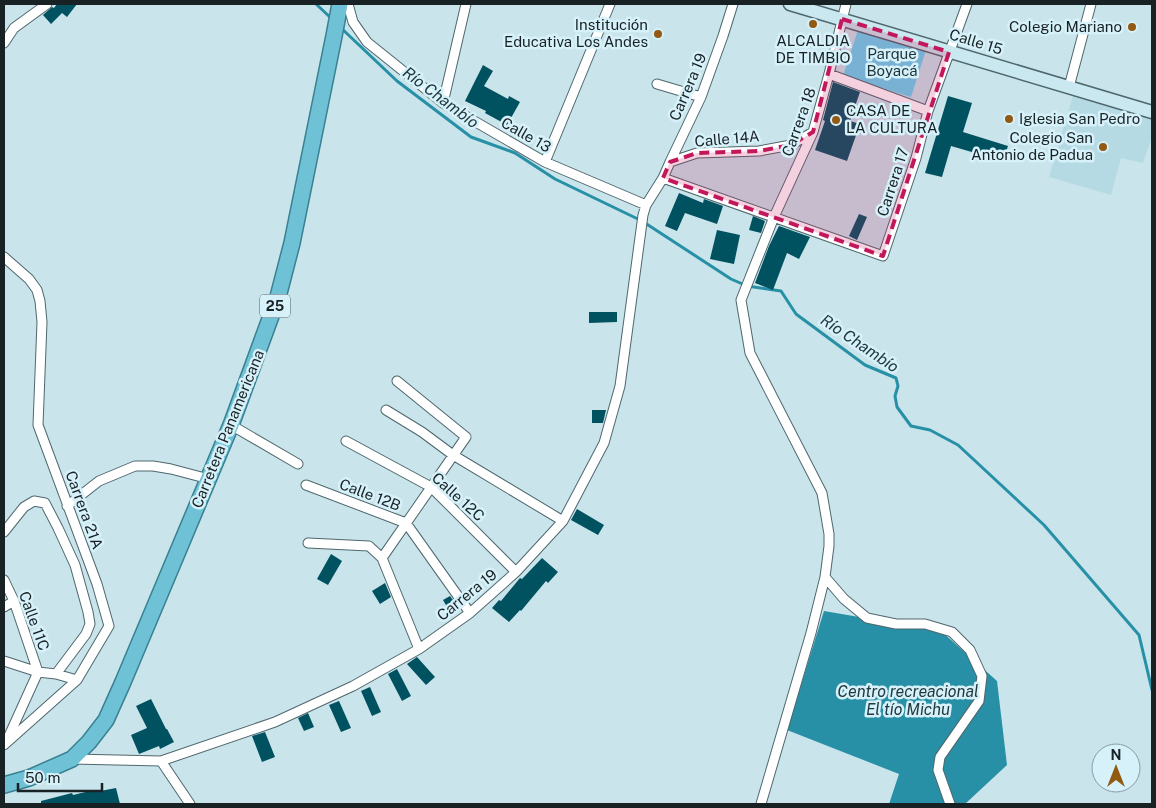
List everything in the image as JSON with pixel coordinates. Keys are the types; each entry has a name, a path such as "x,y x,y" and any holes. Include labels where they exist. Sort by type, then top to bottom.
{"highway":[{"name":"Carretera Panamericana","path":"4,785 29,778 72,759 89,742 106,720 123,682 232,425 278,297 292,243 334,36 342,6"}],"main road":[{"name":"Calle 15","path":"790,4 1152,112"}],"street":[{"path":"4,43 14,28 47,4"},
{"path":"443,103 466,4"},
{"path":"545,162 610,4"},
{"name":"Carrera 19","path":"72,759 162,761 275,722 353,686 419,650 470,613 516,572 563,521 604,442 620,386 642,215 663,178 701,97 724,36 733,4"},
{"name":"Carrera 18","path":"825,576 829,534 822,493 750,353 741,300 774,217 813,132 830,74 846,4"},
{"name":"Carrera 17","path":"774,217 883,256 916,158 928,111 967,4"},
{"path":"1069,87 1091,4"},
{"name":"Calle 13","path":"342,6 367,42 443,103 545,162 646,205"},
{"path":"830,74 928,111"},
{"path":"657,84 701,97"},
{"name":"Calle 14A","path":"670,162 697,153 759,151 791,145 813,132"},
{"path":"663,178 774,217"},
{"name":"Carrera 21A","path":"4,258 29,279 37,290 42,322 38,425 97,584 109,626 77,680 5,743"},
{"path":"382,558 466,437 397,381"},
{"path":"386,410 422,432 453,456 563,521"},
{"path":"232,425 298,464"},
{"name":"Calle 12C","path":"346,441 431,487 516,572"},
{"path":"67,506 99,481 135,466 171,469 209,479"},
{"name":"Calle 12B","path":"306,485 406,523 470,613"},
{"path":"4,532 24,507 34,501 45,503 75,565 90,624 86,634 56,674"},
{"path":"308,543 369,546 382,558 419,650"},
{"path":"762,804 825,576"},
{"path":"825,576 844,599 867,618 896,624 925,624 952,632 970,650 982,676 979,701 940,757 938,770 950,804"},
{"name":"Calle 11C","path":"4,580 14,601 38,672"},
{"path":"4,607 14,601"},
{"path":"4,662 38,672 56,674 77,680"},
{"path":"5,743 38,672"},
{"path":"162,761 190,804"}],"highlighted area":[{"path":"842,19 949,52 883,256 663,178 670,162 697,153 759,151 791,145 813,132"}],"shaded area":[{"name":"Colegio San Antonio de Padua","path":"1075,89 1152,113 1152,137 1143,163 1121,158 1111,195 1049,177"}],"green space":[{"name":"Parque Boyacá","path":"859,27 928,44 911,97 843,76"}],"water":[{"name":"Centro recreacional El tío Michu","path":"824,611 941,631 997,681 1007,765 965,804 889,804 899,774 787,730"}],"building":[{"path":"57,4 77,4 67,17 62,13 51,24 43,15"},
{"path":"483,65 493,71 484,86 508,99 509,96 520,102 507,125 485,113 486,111 465,101"},
{"name":"CASA DE LA CULTURA","path":"833,82 860,92 850,121 860,124 847,161 815,150 825,121 823,120"},
{"path":"948,96 972,103 963,132 1008,146 1003,161 951,146 942,177 925,173"},
{"path":"679,193 703,203 704,199 723,206 717,224 685,213 677,231 665,226"},
{"path":"859,214 867,217 857,240 849,236"},
{"path":"753,216 765,221 761,233 749,230"},
{"path":"779,226 810,237 799,259 787,253 773,290 755,283"},
{"path":"717,230 740,235 734,264 710,259"},
{"path":"589,312 617,312 617,322 589,323"},
{"path":"592,410 606,410 603,423 592,423"},
{"path":"577,509 604,525 598,535 571,520"},
{"path":"331,554 342,561 328,585 317,579"},
{"path":"542,558 558,572 548,583 546,581 521,611 509,622 492,608"},
{"path":"385,583 391,597 380,604 372,591"},
{"path":"450,596 460,610 451,614 443,600"},
{"path":"417,657 435,677 426,685 407,664"},
{"path":"397,669 411,696 402,701 388,674"},
{"path":"370,687 381,712 372,716 361,691"},
{"path":"151,699 174,742 160,749 159,746 139,754 131,735 147,728 136,706"},
{"path":"339,701 351,728 341,732 329,705"},
{"path":"308,713 314,727 304,731 298,718"},
{"path":"265,732 275,757 262,762 252,736"},
{"path":"116,788 120,804 41,804 41,801 72,793 73,795 94,790 95,792"}],"waterway":[{"name":"Río Chambío","path":"316,4 332,19"},
{"name":"Río Chambío","path":"340,27 397,81 471,137 515,153 555,179 642,221 731,279 747,286 781,291 796,314 865,365 896,378 898,386 895,396 897,407 911,426 930,430 958,445 1044,525 1139,635 1152,690"}],"place":[{"name":"ALCALDIA DE TIMBIO","path":"813,24"},
{"name":"Colegio Mariano","path":"1132,27"},
{"name":"Institución Educativa Los Andes","path":"658,34"},
{"name":"Iglesia San Pedro","path":"1009,119"},
{"name":"CASA DE LA CULTURA","path":"836,120"},
{"name":"Colegio San Antonio de Padua","path":"1103,147"}]}
